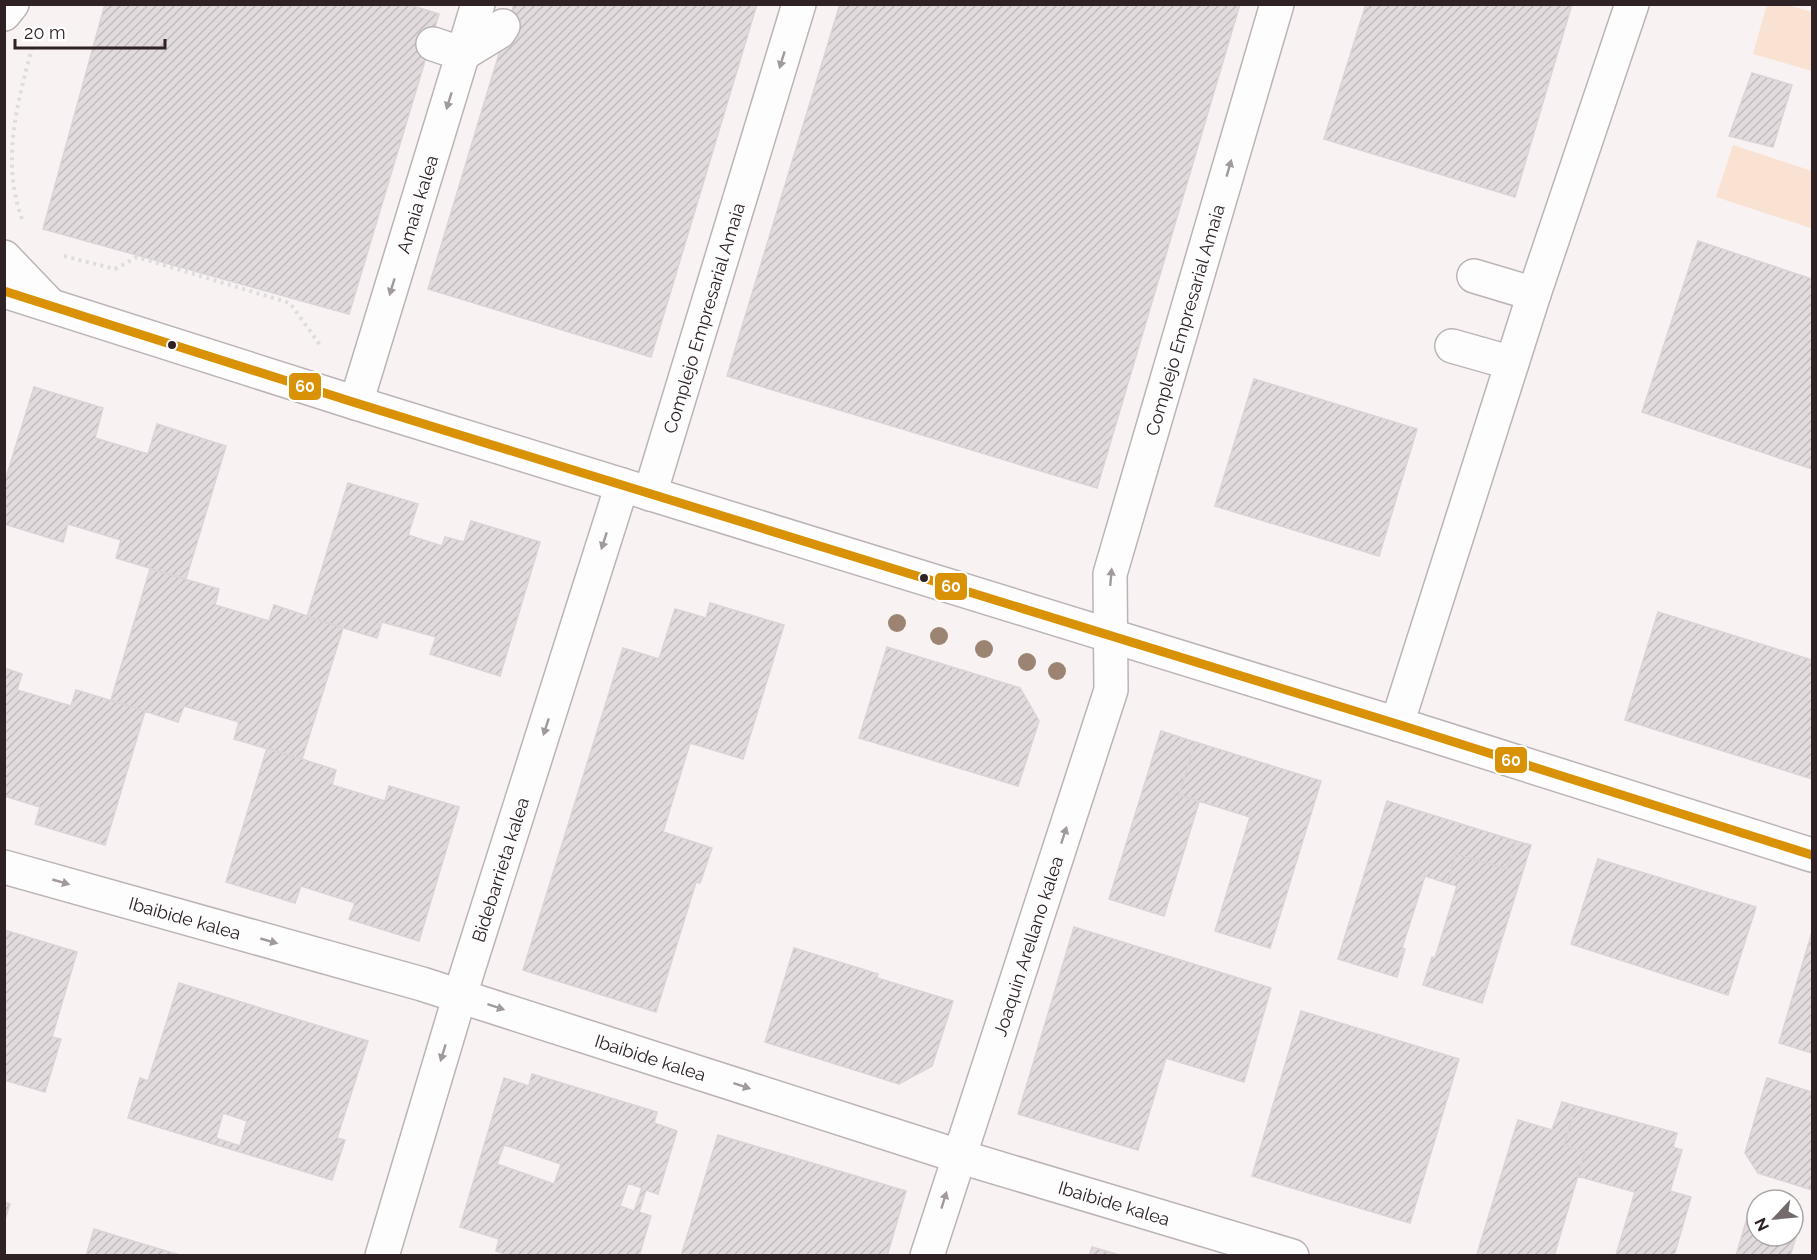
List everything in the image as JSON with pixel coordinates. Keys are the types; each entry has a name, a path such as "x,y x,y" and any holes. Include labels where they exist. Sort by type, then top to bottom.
{"street":[{"path":"4,14 12,4"},
{"name":"Amaia kalea","path":"356,403 368,366 448,49 478,4"},
{"name":"Complejo Empresarial Amaia","path":"636,489 800,4"},
{"name":"Complejo Empresarial Amaia","path":"1112,636 1110,574 1277,4"},
{"path":"1397,724 1534,294 1632,4"},
{"path":"448,49 499,32 503,26"},
{"path":"4,256 49,304"},
{"path":"1474,276 1534,294"},
{"path":"4,291 356,403 1397,724 1812,855"},
{"path":"4,314 49,304"},
{"path":"1452,346 1512,363"},
{"name":"Bidebarrieta kalea","path":"382,1256 460,995 636,489"},
{"name":"Joaquin Arellano kalea","path":"927,1256 1111,690 1112,636"},
{"name":"Ibaibide kalea","path":"4,867 460,995 958,1156 1292,1256"}],"path":[{"path":"26,228 16,202 10,168 16,106 35,37"},
{"path":"56,251 115,269 137,257 290,303 326,352 368,366"}],"shaded area":[{"path":"1767,4 1788,5 1812,12 1812,71 1753,54"},
{"path":"1733,145 1812,171 1811,228 1716,197"}],"building":[{"path":"105,4 407,4 439,14 349,314 43,229"},
{"path":"514,4 757,4 651,357 428,289"},
{"path":"840,4 1240,4 1097,488 727,376"},
{"path":"1366,4 1572,4 1515,197 1324,139"},
{"path":"1752,73 1792,85 1773,147 1729,136"},
{"path":"1698,241 1812,279 1812,469 1642,412"},
{"path":"1254,379 1417,429 1379,556 1215,506"},
{"path":"34,387 103,408 95,438 148,454 157,424 226,446 186,579 116,558 121,540 68,524 63,542 4,524 4,484"},
{"path":"348,483 418,504 408,535 442,546 445,537 464,542 471,521 540,542 500,676 430,654 436,637 382,622 377,638 307,617"},
{"path":"150,569 219,589 215,605 269,621 274,605 343,628 302,759 234,739 239,722 184,706 178,722 111,700"},
{"path":"710,603 784,625 743,759 690,743 663,832 712,848 700,883 696,882 656,1012 523,970 623,648 659,659 675,609 706,618"},
{"path":"1658,612 1812,660 1812,779 1625,720"},
{"path":"887,647 1020,688 1039,721 1018,786 859,738"},
{"path":"4,668 22,674 17,690 71,706 76,690 145,711 105,845 35,824 40,807 4,796"},
{"path":"1161,731 1195,742 1179,795 1199,802 1164,916 1109,899"},
{"path":"1195,742 1321,781 1270,948 1215,931 1250,817 1179,795"},
{"path":"267,748 336,770 332,785 385,801 389,786 459,807 419,941 349,919 355,903 301,886 295,903 226,882"},
{"path":"1387,801 1516,841 1507,869 1456,854 1447,883 1425,876 1402,948 1405,949 1397,977 1338,959"},
{"path":"1516,841 1531,845 1482,1003 1423,985 1432,957 1435,958 1457,886 1447,883 1456,854 1507,869"},
{"path":"1598,859 1756,907 1728,995 1571,944"},
{"path":"1074,927 1271,988 1244,1082 1166,1058 1138,1150 1018,1114"},
{"path":"4,930 77,952 52,1037 61,1039 45,1092 4,1080"},
{"path":"1812,932 1812,1053 1779,1043"},
{"path":"794,948 878,974 877,978 953,1001 932,1066 899,1084 765,1042"},
{"path":"179,983 368,1041 337,1138 345,1140 332,1180 128,1118 140,1078 148,1081","holes":["223,1113 247,1121 240,1146 216,1138"]},
{"path":"1301,1011 1459,1059 1410,1223 1252,1176"},
{"path":"532,1074 657,1112 654,1123 677,1131 658,1194 646,1190 639,1212 651,1216 639,1256 511,1256 496,1251 499,1239 460,1227 504,1078 529,1086","holes":["504,1145 561,1164 554,1184 497,1164","628,1183 642,1188 634,1211 620,1206"]},
{"path":"1767,1078 1812,1092 1812,1190 1758,1173 1745,1153"},
{"path":"1562,1102 1576,1106 1564,1145 1585,1152 1554,1256 1477,1254 1518,1120 1552,1130"},
{"path":"1576,1106 1677,1133 1673,1147 1682,1150 1670,1191 1691,1197 1674,1256 1616,1255 1635,1192 1577,1176 1585,1152 1564,1145"},
{"path":"718,1135 906,1191 887,1256 681,1256"},
{"path":"4,1202 10,1204 4,1223"},
{"path":"1745,1225 1745,1248 1792,1248 1790,1256 1736,1256"},
{"path":"94,1229 136,1242 183,1256 86,1256"},
{"path":"1092,1247 1123,1256 1089,1256"}],"transit line":[{"name":"60","path":"4,291 356,403 1397,724 1812,855"}]}
